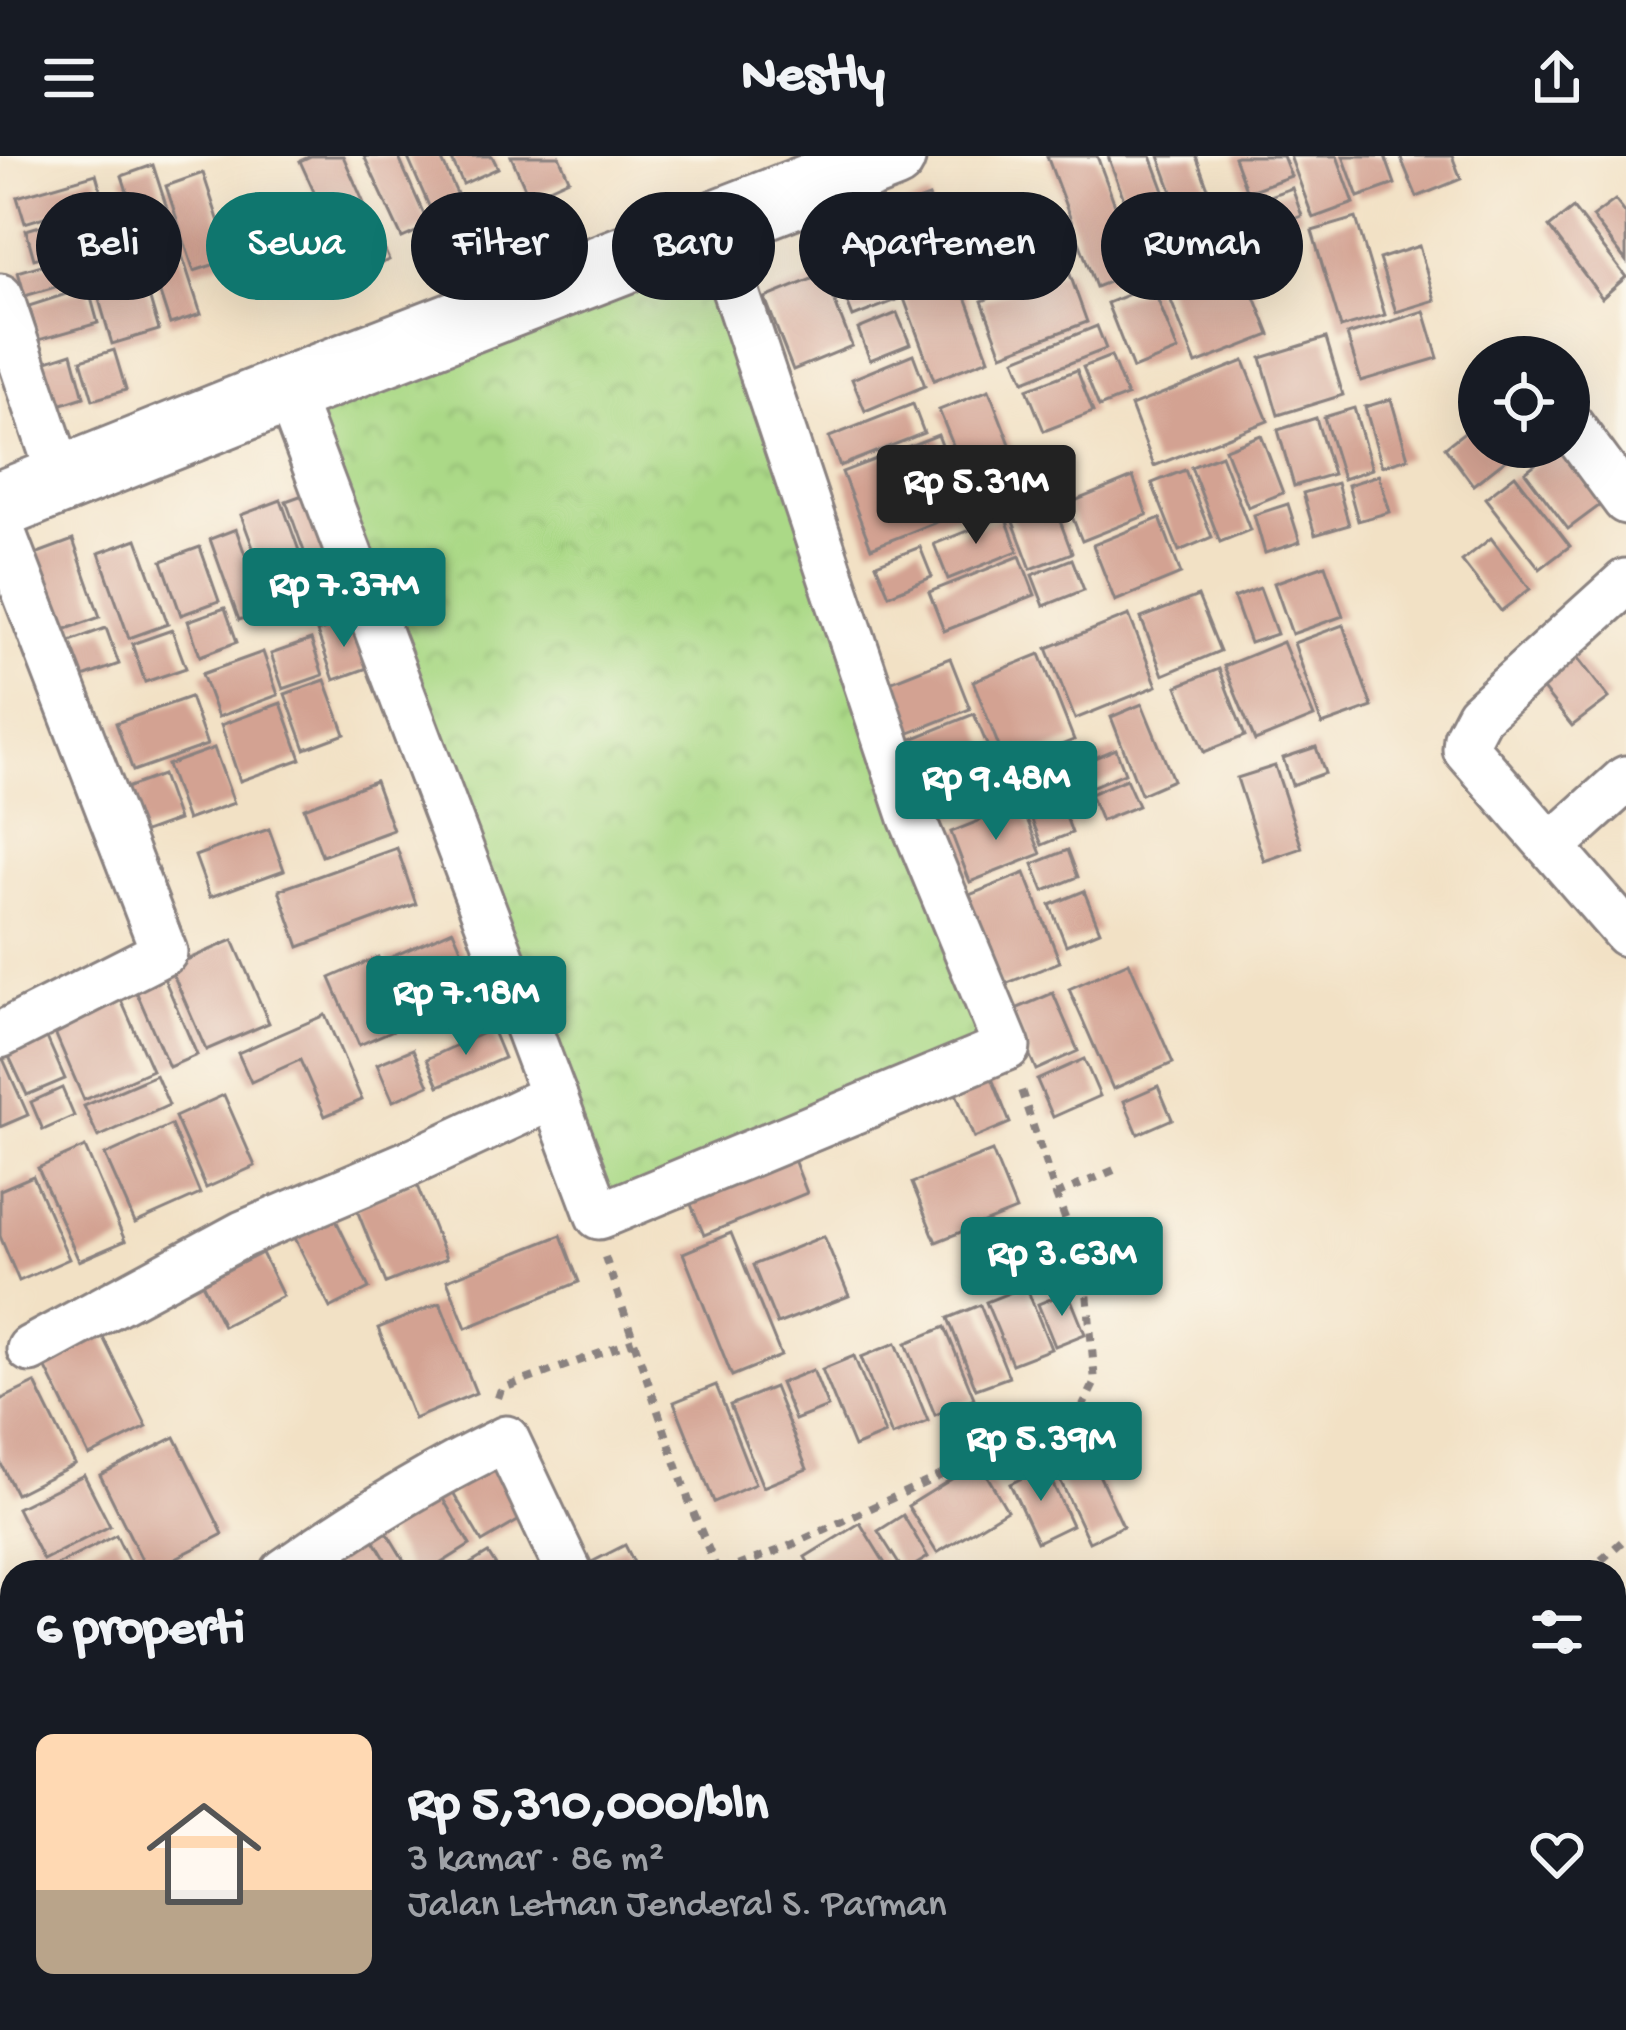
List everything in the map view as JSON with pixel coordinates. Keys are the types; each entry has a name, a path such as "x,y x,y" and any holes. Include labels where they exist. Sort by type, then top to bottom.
{"highway":[{"path":"775,202 892,156"},
{"path":"0,505 612,265"}],"street":[{"path":"0,297 62,481"},
{"path":"287,390 599,1216 1006,1047 911,818 739,300"},
{"path":"1590,452 1626,501"},
{"path":"0,526 164,952 0,1035"},
{"path":"1626,582 1479,715 1466,748 1626,933"},
{"path":"1552,846 1626,779"},
{"path":"30,1349 243,1234 554,1096"},
{"path":"302,1560 384,1504 506,1439 563,1560"}],"path":[{"path":"752,1560 1081,1410 1095,1382 1085,1269 1006,1047"},
{"path":"1056,1195 1114,1170"},
{"path":"599,1216 606,1264 691,1507 715,1560"},
{"path":"506,1439 495,1406 502,1389 634,1341"},
{"path":"1601,1560 1626,1538"}],"green space":[{"path":"612,267 612,300 735,300 994,1052 596,1220 289,394 529,300 588,300 588,277"}],"building":[{"path":"311,156 343,156 359,192 314,192 300,161"},
{"path":"364,156 398,156 414,192 411,234 402,238 387,206 387,192 381,192"},
{"path":"407,156 440,156 456,192 423,192"},
{"path":"450,156 492,156 498,168 463,184"},
{"path":"511,156 559,156 569,179 540,192 527,192"},
{"path":"1047,156 1097,156 1110,192 1101,192 1101,285 1096,287 1077,236 1077,192 1060,192"},
{"path":"1108,156 1151,156 1164,192 1121,192"},
{"path":"1159,156 1196,156 1209,192 1172,192"},
{"path":"1283,156 1291,176 1247,192 1234,157"},
{"path":"1290,156 1337,156 1354,203 1313,218"},
{"path":"1343,156 1385,156 1395,184 1358,197"},
{"path":"1400,156 1452,156 1461,179 1417,197"},
{"path":"153,165 162,192 127,192 122,176"},
{"path":"203,173 209,192 206,267 194,271 182,235 182,192 168,192 166,186"},
{"path":"96,174 101,192 36,192 36,220 25,223 17,197"},
{"path":"1615,200 1626,214 1626,261 1592,217"},
{"path":"1573,208 1626,277 1602,298 1549,227"},
{"path":"1356,218 1385,315 1341,328 1312,231"},
{"path":"36,227 36,258 34,259 26,230"},
{"path":"1419,246 1435,300 1396,312 1379,259"},
{"path":"182,255 201,314 170,324 162,300 182,300"},
{"path":"36,267 36,293 25,296 18,272"},
{"path":"799,284 799,300 834,300 852,346 793,370 766,300 775,300 775,294"},
{"path":"1077,294 1087,322 1002,354 982,301 1077,300"},
{"path":"48,300 92,300 98,323 39,340 29,306"},
{"path":"99,300 150,300 159,330 112,344"},
{"path":"846,300 897,300 853,317"},
{"path":"905,300 967,300 989,359 934,380"},
{"path":"1158,300 1178,351 1133,369 1107,303"},
{"path":"1171,300 1256,300 1270,335 1196,364"},
{"path":"1424,311 1438,358 1361,381 1347,335"},
{"path":"897,313 910,344 870,360 858,329"},
{"path":"1097,326 1106,349 1024,381 1015,359"},
{"path":"1326,338 1343,395 1278,415 1261,358"},
{"path":"114,350 126,390 93,400 81,360"},
{"path":"72,353 84,397 50,408 38,364"},
{"path":"913,354 925,386 865,411 852,379"},
{"path":"1111,356 1127,396 1099,407 1083,367"},
{"path":"1244,361 1268,421 1154,466 1131,406"},
{"path":"1077,370 1093,412 1044,431 1027,389"},
{"path":"989,390 1020,470 971,490 939,410"},
{"path":"1391,399 1408,458 1382,466 1365,407"},
{"path":"913,404 924,433 840,466 829,437"},
{"path":"1354,408 1372,469 1343,479 1324,417"},
{"path":"1316,418 1333,474 1294,486 1278,430"},
{"path":"938,435 967,510 871,548 842,472"},
{"path":"1261,435 1283,493 1248,507 1225,449"},
{"path":"1458,437 1458,465 1445,447"},
{"path":"1221,455 1250,530 1220,542 1191,467"},
{"path":"1460,468 1495,468 1473,485"},
{"path":"1576,468 1603,503 1568,529 1525,472"},
{"path":"1185,470 1212,537 1179,551 1152,483"},
{"path":"1379,475 1390,512 1358,521 1348,485"},
{"path":"1515,475 1570,546 1540,569 1485,498"},
{"path":"1133,477 1147,515 1082,541 1067,504"},
{"path":"1337,483 1349,525 1315,535 1303,493"},
{"path":"1048,489 1072,553 1031,569 1007,506"},
{"path":"314,491 352,597 324,607 286,501"},
{"path":"281,500 319,607 280,621 241,515"},
{"path":"1288,504 1300,542 1265,553 1254,515"},
{"path":"1005,516 1018,551 948,579 934,544"},
{"path":"1160,518 1181,574 1115,601 1093,545"},
{"path":"236,529 265,611 239,620 210,539"},
{"path":"1491,538 1530,589 1501,611 1462,561"},
{"path":"137,539 168,624 129,638 99,553"},
{"path":"73,540 100,617 58,632 30,556"},
{"path":"200,547 219,601 181,615 162,561"},
{"path":"920,547 932,577 889,595 876,564"},
{"path":"1020,556 1035,595 944,631 929,592"},
{"path":"1072,559 1084,590 1044,606 1032,575"},
{"path":"1325,565 1343,616 1292,634 1274,583"},
{"path":"1260,588 1277,634 1250,643 1234,598"},
{"path":"1198,596 1220,651 1163,675 1141,618"},
{"path":"225,608 237,642 200,656 188,621"},
{"path":"1129,615 1157,686 1075,719 1047,648"},
{"path":"353,619 370,667 334,680 317,632"},
{"path":"1343,625 1372,707 1322,725 1294,643"},
{"path":"106,628 119,664 75,680 62,644"},
{"path":"172,630 186,668 145,682 132,644"},
{"path":"311,640 323,675 283,689 271,654"},
{"path":"1283,642 1314,717 1255,741 1224,666"},
{"path":"1566,643 1609,698 1572,726 1529,672"},
{"path":"263,652 278,695 218,717 202,674"},
{"path":"1040,654 1074,740 1007,767 973,681"},
{"path":"950,658 970,709 897,738 877,687"},
{"path":"1219,669 1245,736 1204,752 1177,686"},
{"path":"325,680 345,734 305,749 285,694"},
{"path":"190,697 207,745 133,771 116,723"},
{"path":"281,703 301,759 240,781 221,725"},
{"path":"1142,704 1173,780 1141,794 1111,717"},
{"path":"974,714 990,752 922,779 907,741"},
{"path":"1316,747 1325,773 1292,785 1283,758"},
{"path":"214,748 234,803 187,820 167,765"},
{"path":"1116,749 1125,773 1091,787 1082,763"},
{"path":"992,758 1006,793 950,816 936,781"},
{"path":"1275,766 1302,848 1264,861 1237,778"},
{"path":"162,775 178,820 131,837 115,792"},
{"path":"1126,779 1138,806 1101,821 1090,794"},
{"path":"375,781 393,830 322,856 304,808"},
{"path":"1056,790 1072,833 1042,845 1025,802"},
{"path":"1021,804 1041,854 970,882 951,832"},
{"path":"269,829 284,870 210,897 195,856"},
{"path":"397,848 416,904 299,947 279,890"},
{"path":"1068,850 1078,877 1044,891 1033,864"},
{"path":"1025,873 1060,962 1000,986 964,897"},
{"path":"1084,891 1100,931 1066,945 1050,905"},
{"path":"453,930 475,981 409,1010 387,959"},
{"path":"233,940 269,1023 206,1050 170,967"},
{"path":"378,957 407,1024 359,1045 330,978"},
{"path":"1129,962 1173,1063 1113,1089 1069,989"},
{"path":"161,971 197,1055 169,1067 133,984"},
{"path":"117,991 152,1070 84,1100 50,1021"},
{"path":"1053,993 1078,1051 1036,1070 1011,1011"},
{"path":"325,1015 362,1100 325,1116 300,1060 251,1082 238,1053"},
{"path":"492,1029 504,1058 439,1086 427,1059"},
{"path":"44,1031 65,1079 27,1095 5,1048"},
{"path":"413,1049 429,1085 393,1101 377,1064"},
{"path":"0,1052 28,1115 0,1127"},
{"path":"1084,1059 1100,1096 1053,1117 1037,1080"},
{"path":"989,1071 1010,1123 974,1138 953,1086"},
{"path":"156,1075 169,1105 98,1137 84,1106"},
{"path":"1158,1086 1172,1119 1138,1134 1124,1101"},
{"path":"62,1088 74,1116 43,1130 31,1102"},
{"path":"224,1095 255,1166 206,1188 175,1117"},
{"path":"171,1125 200,1194 135,1223 105,1155"},
{"path":"85,1147 125,1241 79,1261 38,1168"},
{"path":"992,1151 1016,1210 936,1242 912,1183"},
{"path":"791,1152 807,1193 704,1235 687,1195"},
{"path":"33,1176 69,1259 19,1281 0,1236 0,1190"},
{"path":"415,1181 446,1259 386,1283 355,1205"},
{"path":"333,1214 369,1288 330,1308 293,1234"},
{"path":"731,1233 781,1356 732,1376 683,1253"},
{"path":"561,1235 579,1282 466,1328 447,1280"},
{"path":"824,1236 849,1296 777,1324 753,1265"},
{"path":"262,1253 283,1296 223,1326 202,1283"},
{"path":"1026,1286 1051,1349 1012,1364 986,1302"},
{"path":"1068,1292 1085,1334 1055,1346 1038,1304"},
{"path":"440,1303 476,1393 414,1419 378,1328"},
{"path":"980,1305 1009,1377 976,1389 948,1318"},
{"path":"945,1327 974,1398 935,1415 906,1343"},
{"path":"100,1331 147,1427 89,1456 42,1360"},
{"path":"896,1343 928,1421 892,1436 861,1357"},
{"path":"854,1356 885,1434 854,1447 822,1369"},
{"path":"813,1370 828,1407 795,1420 780,1383"},
{"path":"35,1383 75,1464 16,1494 0,1462 0,1400"},
{"path":"716,1385 755,1484 714,1502 674,1402"},
{"path":"774,1387 807,1469 763,1487 730,1405"},
{"path":"175,1437 223,1534 172,1560 142,1560 100,1475"},
{"path":"492,1454 528,1515 482,1542 447,1482"},
{"path":"979,1462 1007,1510 937,1553 908,1506"},
{"path":"1094,1464 1123,1526 1089,1542 1060,1480"},
{"path":"1045,1467 1072,1525 1037,1542 1010,1484"},
{"path":"84,1475 110,1526 43,1560 17,1508"},
{"path":"436,1487 470,1545 446,1560 404,1560 380,1521"},
{"path":"903,1515 928,1557 896,1560 878,1531"},
{"path":"860,1523 883,1560 807,1560"},
{"path":"116,1535 128,1560 67,1560"},
{"path":"371,1535 386,1560 330,1560"},
{"path":"625,1545 633,1560 596,1560"}]}
